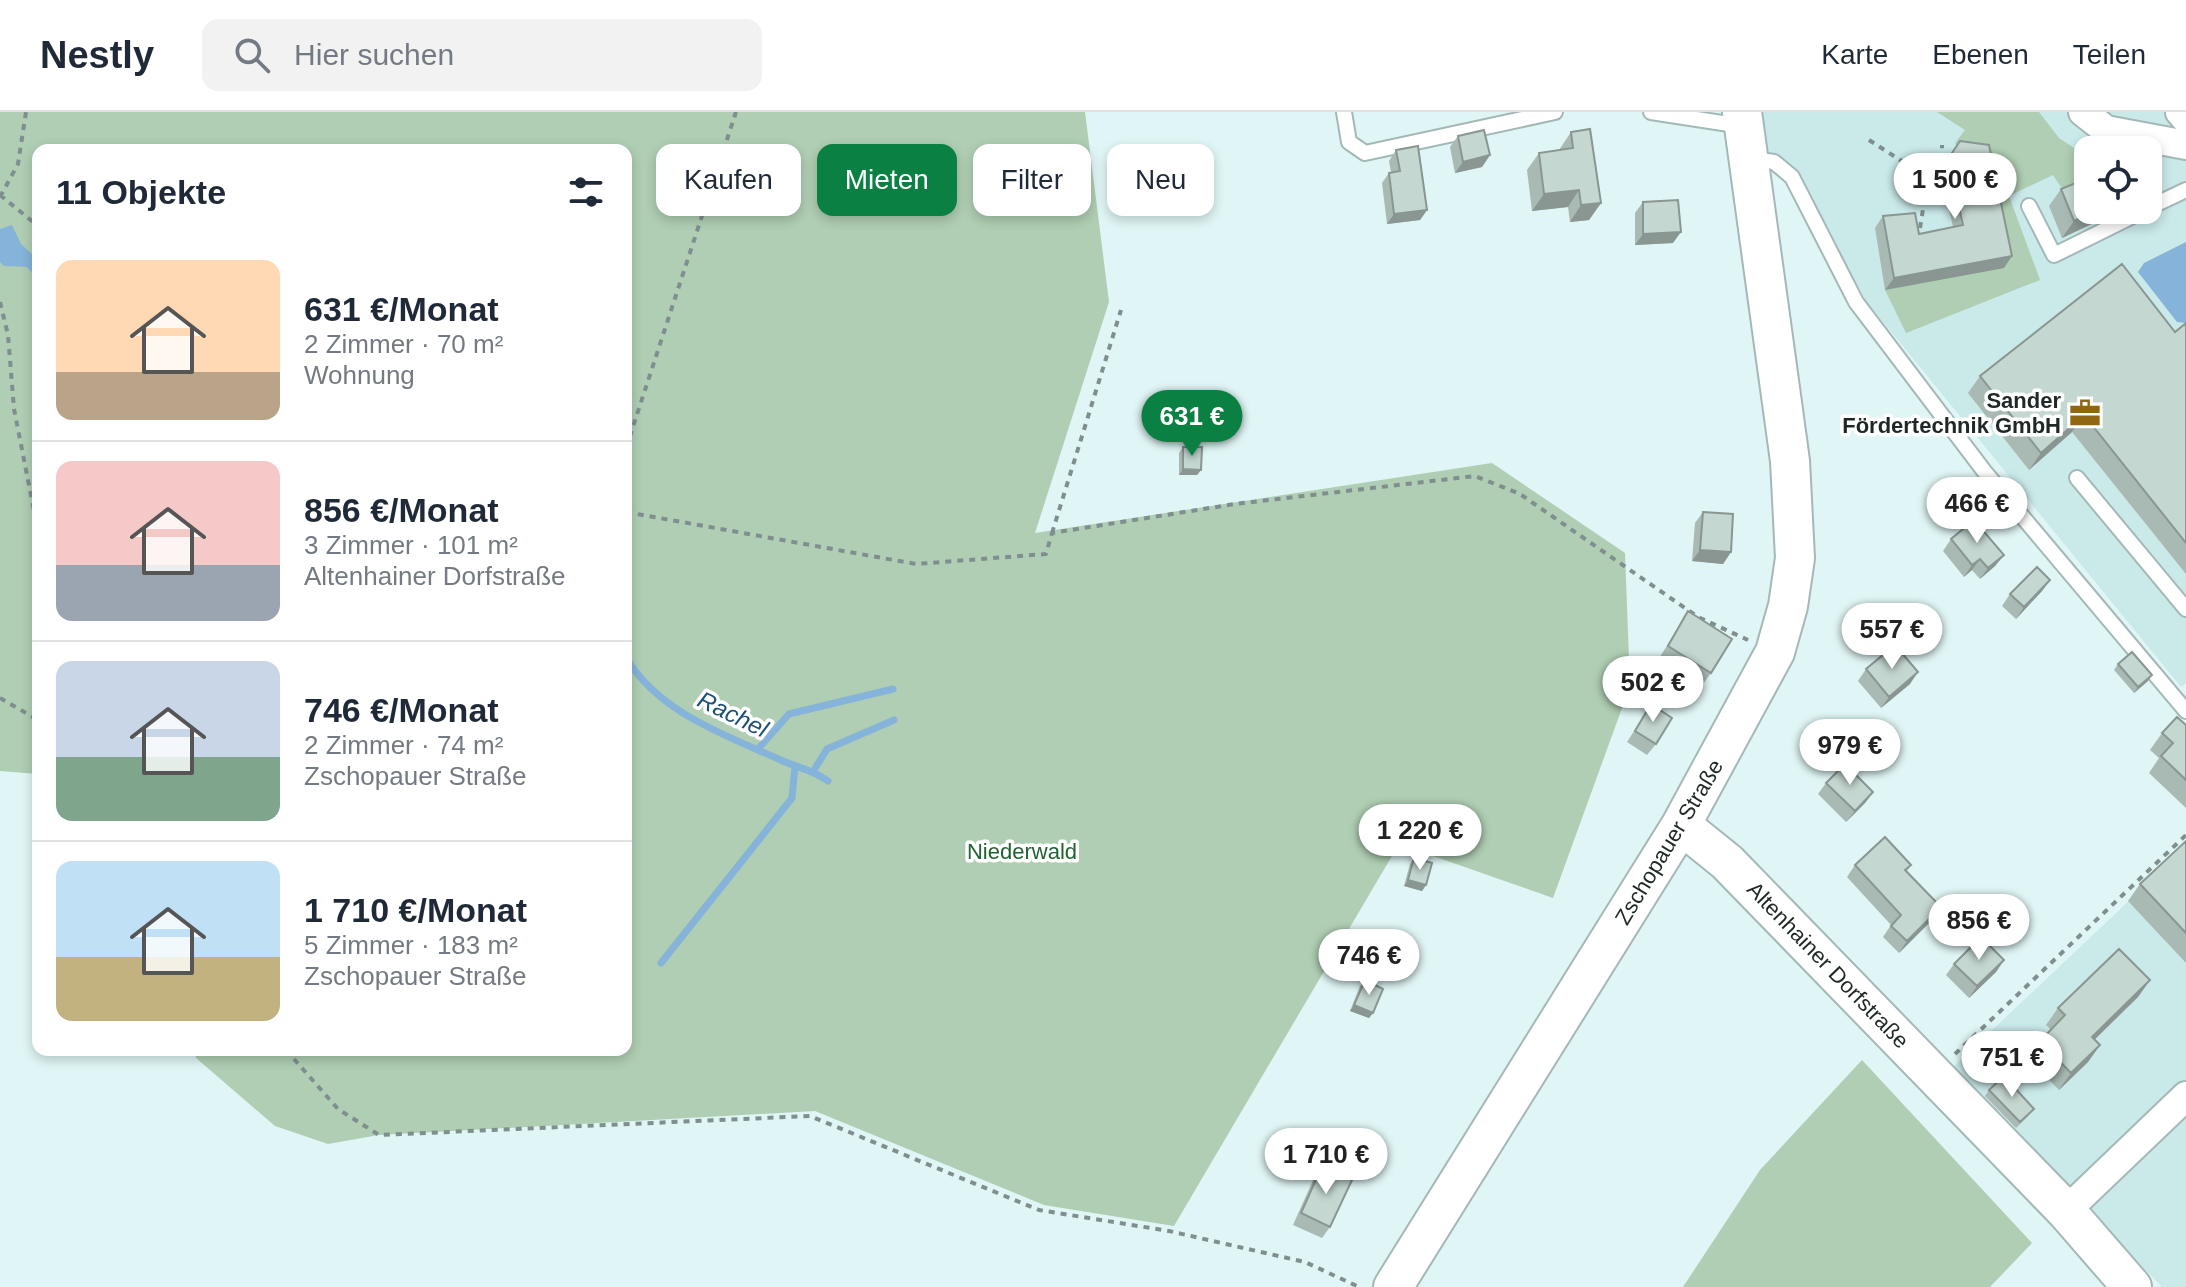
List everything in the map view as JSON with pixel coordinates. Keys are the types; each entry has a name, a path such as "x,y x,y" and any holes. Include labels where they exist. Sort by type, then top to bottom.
{"street":[{"path":"2083,112 2106,130 2186,145"},
{"path":"2180,112 2186,119"},
{"name":"Zschopauer Straße","path":"1393,1287 1681,825 1775,652 1788,606 1795,558 1790,461 1745,132"},
{"name":"Altenhainer Dorfstraße","path":"1681,825 1727,862 1934,1074 2066,1211 2132,1287"},
{"path":"2066,1211 2186,1096"}],"lane":[{"path":"1344,112 1349,142 1365,153 1555,112"},
{"path":"1651,112 1745,132 1792,177 1856,302 1984,471 2186,711"},
{"path":"2162,201 2186,190"},
{"path":"2029,206 2054,255 2116,224"},
{"path":"2077,478 2186,609"}],"path":[{"path":"26,112 18,164 0,196 32,221"},
{"path":"632,430 736,112"},
{"path":"1869,140 1931,179"},
{"path":"1920,228 1942,145"},
{"path":"0,302 8,335 14,409 32,500"},
{"path":"632,513 916,564 1046,554 1121,310"},
{"path":"1052,533 1180,512 1475,476 1520,494 1698,617 1775,652"},
{"path":"0,698 32,717"},
{"path":"1934,1074 2186,835"},
{"path":"291,1056 338,1109 379,1135 810,1116 1039,1210 1169,1231 1305,1262 1359,1287"}],"shaded area":[{"path":"1759,112 2186,112 2186,683 2181,687 1866,301 1798,175 1763,149"},
{"path":"2186,847 2186,1287 2162,1287 1952,1068"}],"green space":[{"name":"Niederwald","path":"0,112 1085,112 1089,144 973,144 973,216 1091,216 1091,160 1109,302 1035,533 1492,463 1625,553 1630,686 1553,898 1399,844 1174,1226 1044,1205 815,1111 379,1135 328,1144 275,1126 196,1056 632,1056 632,144 32,144 32,774 0,771"},
{"path":"1937,112 2039,112 2059,138 2074,148 2074,185 2063,190 2053,175 2009,196 2040,280 1906,333 1885,290 2003,267 1955,143 1965,130"},
{"path":"1862,1060 2032,1243 1990,1287 1683,1287 1760,1170"}],"water":[{"path":"12,225 21,244 32,254 31,267 4,266 0,262 0,229"},
{"path":"2186,242 2186,323 2177,322 2138,272 2144,263"}],"building":[{"path":"1590,129 1601,203 1581,205 1579,190 1544,194 1539,153 1573,148 1571,132"},
{"path":"1484,130 1490,155 1463,162 1458,136"},
{"path":"1960,141 1989,145 2012,256 1894,278 1883,216 1915,213 1919,234 1963,225 1954,184 1938,174"},
{"path":"1418,146 1427,210 1394,214 1389,173 1400,171 1396,150"},
{"path":"2074,184 2074,221 2061,189"},
{"path":"1678,200 1681,232 1643,234 1643,202"},
{"name":"Sander Fördertechnik GmbH","path":"2122,264 2175,332 2186,323 2186,543 2084,415 2041,453 1980,376"},
{"path":"1183,447 1202,447 1201,470 1183,469"},
{"path":"1703,512 1733,514 1731,552 1700,550"},
{"path":"1974,520 2004,555 1988,568 1980,559 1972,565 1951,539"},
{"path":"2037,567 2050,580 2024,607 2010,594"},
{"path":"1688,611 1732,639 1711,673 1668,646"},
{"path":"1895,645 1918,672 1889,697 1866,669"},
{"path":"2132,652 2152,675 2138,687 2118,664"},
{"path":"1651,704 1672,718 1656,744 1635,731"},
{"path":"2177,717 2186,725 2186,780 2161,756 2173,743 2162,733"},
{"path":"1845,764 1873,792 1855,811 1826,783"},
{"path":"1885,837 1911,865 1905,870 1941,907 1907,941 1891,926 1901,915 1855,865"},
{"path":"2186,841 2186,933 2140,884"},
{"path":"1414,858 1432,863 1426,885 1408,880"},
{"path":"1981,937 2004,960 1977,986 1954,964"},
{"path":"2119,949 2150,980 2092,1037 2100,1045 2071,1073 2040,1041 2065,1015 2058,1008"},
{"path":"1365,980 1383,989 1373,1013 1354,1005"},
{"path":"2004,1076 2034,1109 2020,1122 1989,1090"},
{"path":"1322,1166 1352,1180 1330,1227 1301,1213"}],"waterway":[{"name":"Rachel","path":"25,261 32,267"},
{"name":"Rachel","path":"632,666 656,693 696,721 828,781"},
{"path":"758,749 789,714 893,689"},
{"path":"814,770 827,749 894,720"},
{"path":"661,963 792,798 795,766"}],"place":[{"name":"Sander Fördertechnik GmbH","path":"2085,413"}]}
